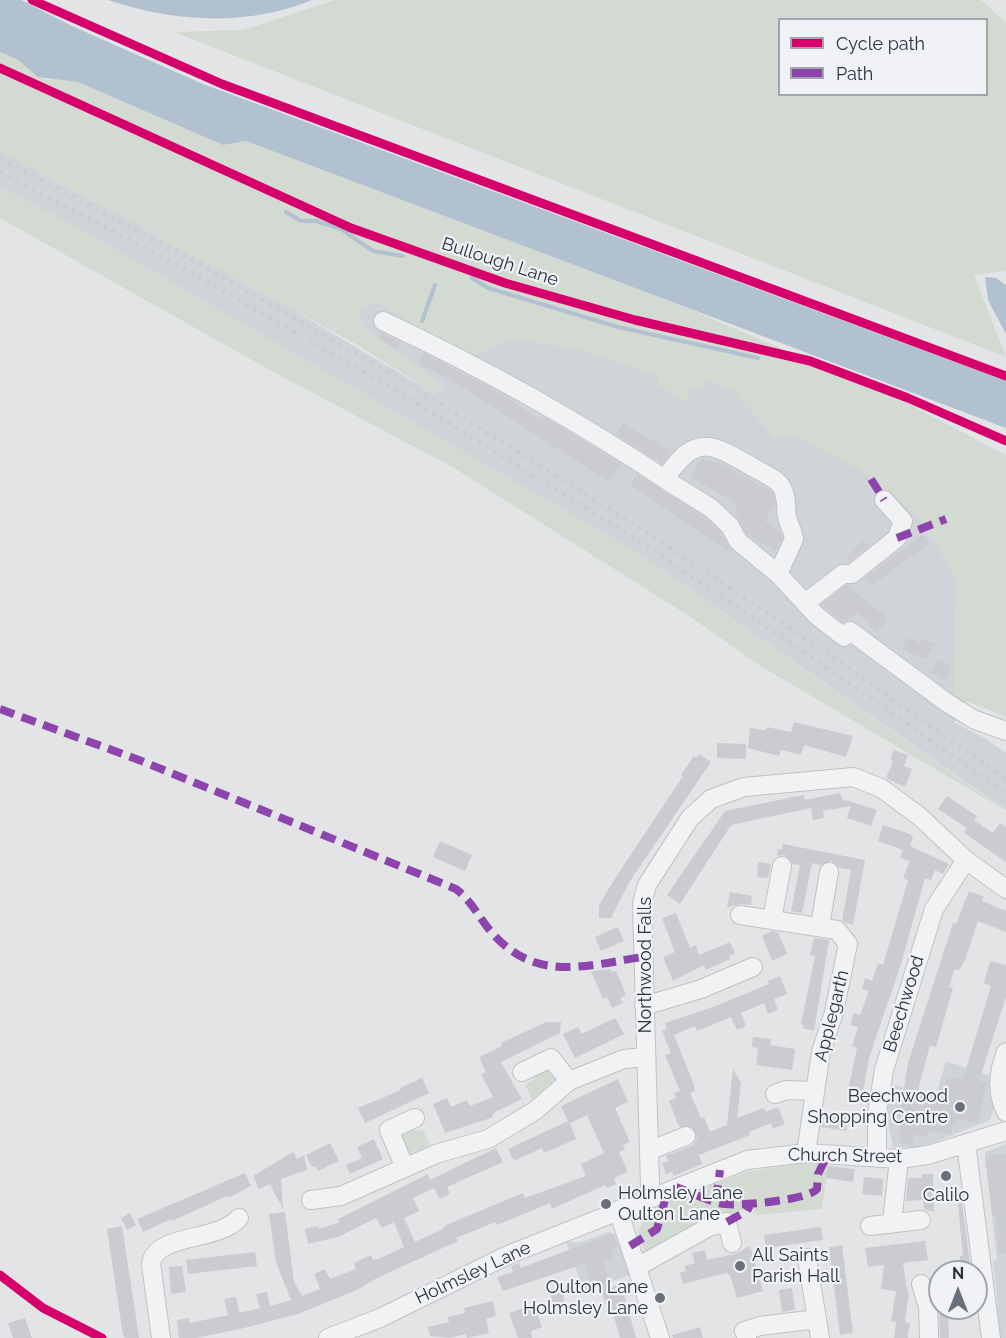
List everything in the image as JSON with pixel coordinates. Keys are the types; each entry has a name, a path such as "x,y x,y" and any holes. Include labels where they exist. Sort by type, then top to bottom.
{"street":[{"path":"383,321 521,389 604,438 711,508 730,526 738,541 778,574 817,616 844,637 850,631 946,702 973,718 1006,731"},
{"path":"669,482 667,476 678,460 694,447 709,446 720,449 780,483 787,497 788,520 794,539 778,574"},
{"path":"805,603 843,574 852,574 897,538 903,520 884,500"},
{"name":"Northwood Falls","path":"652,1195 642,903 647,885 690,818 711,799 744,787 854,777 881,788 919,816 966,860"},
{"path":"966,860 1006,889"},
{"name":"Beechwood","path":"877,1158 877,1112 884,1070 934,909 966,860"},
{"path":"772,919 782,866"},
{"path":"740,915 820,926 829,872"},
{"name":"Applegarth","path":"806,1153 821,1052 834,1012 848,950 842,933 820,926"},
{"path":"644,1006 701,989 753,967"},
{"path":"1006,1052 999,1070 1000,1100 1006,1112"},
{"path":"311,1200 341,1197 436,1154 488,1139 527,1116 568,1081 624,1059 646,1057"},
{"path":"522,1072 551,1058 568,1081"},
{"path":"775,1094 786,1090 814,1091"},
{"path":"405,1168 389,1130 415,1118"},
{"name":"Church Street","path":"618,1210 747,1160 806,1153 899,1159 966,1144 1006,1131"},
{"path":"649,1148 656,1148 686,1136"},
{"path":"966,1144 977,1260"},
{"path":"892,1223 899,1159"},
{"path":"618,1210 660,1338"},
{"name":"Holmsley Lane","path":"328,1338 380,1318 508,1255 618,1210"},
{"path":"161,1338 151,1264 154,1253 162,1246 232,1227 239,1218"},
{"path":"870,1226 921,1220"},
{"path":"637,1267 709,1227 728,1222 732,1243"},
{"path":"807,1258 820,1338"},
{"path":"921,1284 928,1296"},
{"path":"747,1338 744,1331 760,1326 817,1319"},
{"path":"929,1338 932,1320"},
{"path":"986,1320 991,1338"}],"shaded area":[{"path":"335,0 981,0 1006,23 1006,271 974,275 1006,357 174,32 243,30"},
{"path":"0,52 18,60 45,80 62,79 78,82 223,145 246,141 673,302 899,399 1006,455 1006,717 955,696 956,577 919,517 858,468 803,439 773,435 733,390 709,380 701,391 690,388 687,403 657,384 658,376 576,348 514,339 469,357 377,301 358,312 363,325 371,333 446,387 435,394 356,344 0,151"},
{"path":"0,151 271,297 435,394 446,387 371,333 363,325 358,312 377,301 469,357 514,339 576,348 686,385 709,380 733,390 773,435 803,439 858,468 919,517 956,577 955,695 967,701 954,722 1006,753 1006,810 641,555 71,224 0,188"},
{"path":"0,188 71,224 641,555 1006,811 759,665 689,616 454,468 268,369 0,218"},
{"path":"946,1061 994,1077 995,1106 990,1120 935,1142 916,1147 893,1148 886,1111 888,1084 936,1095"},
{"path":"546,1066 556,1078 533,1101 525,1085 535,1079 534,1075"},
{"path":"413,1128 416,1131 423,1130 430,1145 408,1155 399,1134"},
{"path":"1006,1144 1006,1338 996,1338 992,1307 998,1305 993,1261 997,1260 985,1152"},
{"path":"808,1163 828,1164 822,1209 757,1215 751,1207 712,1220 646,1256 638,1233 648,1209 750,1171"},
{"path":"609,1232 615,1234 630,1275 578,1293 573,1280 579,1277 566,1242 580,1242"}],"water":[{"path":"0,0 21,0 72,26 203,84 1006,381 1006,428 246,141 223,145 78,82 38,77 18,60 0,52"},
{"path":"108,0 312,0 287,9 262,14 236,18 210,18 158,13"},
{"path":"985,277 996,278 1006,285 1006,334 988,300"}],"building":[{"path":"382,333 401,342 397,349 379,339"},
{"path":"424,353 498,392 542,420 544,417 621,464 609,482 454,382 418,363"},
{"path":"623,423 670,451 662,464 616,434"},
{"path":"702,459 721,463 772,492 775,505 765,521 780,532 782,538 776,551 746,533 737,517 736,503 690,477"},
{"path":"637,474 704,517 721,533 729,548 727,551 630,485"},
{"path":"923,534 930,543 872,585 865,578"},
{"path":"863,541 869,546 850,561 846,557"},
{"path":"847,585 889,619 876,632 858,613 843,622 822,604"},
{"path":"908,637 920,643 922,638 934,644 926,660 902,649"},
{"path":"938,659 952,666 945,680 931,673"},
{"path":"794,722 853,736 846,757 804,745 801,755 781,750 779,756 748,748 750,728 766,730 767,727 791,732"},
{"path":"717,743 746,744 746,759 717,758"},
{"path":"894,750 908,755 904,766 912,769 905,787 886,778 893,761 890,759"},
{"path":"699,754 711,762 630,881 611,918 599,918 599,905 614,880 683,776 681,775 694,756 697,758"},
{"path":"840,793 842,799 877,810 871,826 847,818 851,806 823,811 824,818 813,820 811,808 731,825 680,904 667,895 725,811 804,795 805,800"},
{"path":"947,796 977,816 974,820 993,833 1000,823 1006,827 1006,862 964,833 967,828 938,809"},
{"path":"883,825 910,834 913,837 910,846 949,864 943,874 935,870 931,880 925,878 901,964 869,1058 863,1093 848,1091 857,1048 852,1046 858,1027 850,1025 854,1013 860,1015 869,991 862,989 865,978 872,981 878,963 883,965 908,880 903,878 910,861 900,858 903,850 878,841"},
{"path":"440,841 472,855 465,871 433,857"},
{"path":"783,844 865,860 853,925 842,921 851,870 839,868 831,861 821,865 812,863 802,913 791,911 800,865 793,864 785,855 777,856 778,849 782,849"},
{"path":"758,862 771,864 768,878 757,877"},
{"path":"969,891 984,897 982,901 1006,911 1006,932 978,921 965,960 960,969 954,970 949,987 953,988 936,1047 930,1045 916,1098 941,1102 947,1078 963,1079 991,986 984,983 990,961 1006,965 1006,997 979,1081 987,1083 978,1123 957,1119 956,1123 953,1122 951,1135 929,1131 928,1137 914,1134 912,1145 900,1143 899,1119 908,1063 953,923 956,924"},
{"path":"730,892 752,896 751,905 741,904 727,907"},
{"path":"676,913 690,948 696,945 699,955 730,942 735,953 729,956 730,959 706,970 704,965 673,981 663,957 675,952 662,918"},
{"path":"618,927 624,941 601,951 595,937"},
{"path":"772,931 778,932 787,954 772,961 762,936"},
{"path":"814,938 829,940 814,1031 803,1028 804,1025 801,1024 815,956 810,955"},
{"path":"611,969 612,972 616,971 626,995 620,998 623,1003 612,1008 607,997 603,999 591,971"},
{"path":"780,976 787,994 774,999 778,1010 768,1014 764,1003 741,1013 746,1026 737,1030 731,1017 697,1031 695,1026 674,1035 694,1085 695,1091 690,1093 710,1132 727,1125 733,1069 741,1083 737,1118 764,1108 766,1112 778,1107 785,1124 773,1129 771,1123 749,1132 750,1135 699,1155 702,1164 674,1176 672,1172 666,1174 662,1163 668,1161 666,1156 693,1145 697,1137 692,1127 679,1127 669,1101 676,1098 674,1093 680,1091 665,1055 671,1053 662,1031 667,1029 665,1023 713,1007 769,984 768,981"},
{"path":"615,1018 624,1034 575,1058 563,1034 578,1027 582,1034"},
{"path":"546,1022 561,1022 560,1033 501,1062 522,1099 495,1112 491,1118 445,1133 433,1104 447,1098 451,1107 467,1100 470,1106 493,1097 481,1074 486,1072 479,1057 502,1046 501,1043"},
{"path":"753,1037 771,1039 770,1045 795,1049 792,1070 756,1065 758,1048 752,1047"},
{"path":"422,1078 429,1093 365,1123 358,1108 399,1091 402,1087"},
{"path":"618,1079 628,1102 615,1108 630,1142 623,1145 625,1149 619,1152 628,1172 614,1178 616,1184 607,1188 605,1185 552,1209 550,1203 497,1225 495,1222 456,1238 458,1241 377,1278 357,1290 298,1314 240,1329 195,1338 179,1338 177,1320 189,1318 190,1323 228,1315 224,1299 236,1297 239,1313 260,1308 256,1294 267,1292 270,1306 291,1300 276,1262 269,1214 285,1212 294,1282 302,1296 320,1289 314,1274 325,1269 330,1279 356,1269 354,1263 371,1255 373,1260 378,1259 404,1247 394,1222 382,1228 376,1218 338,1237 308,1244 305,1229 318,1226 319,1229 340,1222 338,1219 428,1174 430,1180 496,1148 503,1162 447,1187 450,1194 440,1199 434,1188 413,1198 419,1211 404,1218 415,1242 443,1229 446,1225 523,1193 525,1198 586,1176 581,1164 604,1153 587,1115 570,1123 576,1139 544,1153 542,1148 514,1161 508,1149 568,1121 561,1106"},
{"path":"824,1111 848,1115 846,1131 821,1127"},
{"path":"374,1139 383,1159 350,1174 346,1165 362,1158 357,1147"},
{"path":"330,1143 339,1161 318,1171 315,1166 312,1167 306,1155"},
{"path":"293,1152 297,1159 304,1155 307,1170 281,1179 283,1209 270,1184 259,1189 253,1176"},
{"path":"1006,1154 1006,1253 999,1253 985,1156"},
{"path":"828,1166 855,1169 853,1182 826,1178"},
{"path":"245,1173 251,1186 228,1198 227,1196 143,1232 137,1219"},
{"path":"922,1174 933,1174 934,1212 924,1209 923,1200 906,1201 908,1178 922,1178"},
{"path":"864,1177 883,1179 882,1196 862,1194"},
{"path":"957,1195 961,1195 970,1260 960,1260 960,1256 963,1256"},
{"path":"130,1213 136,1225 127,1230 121,1218"},
{"path":"122,1226 139,1338 125,1338 123,1335 107,1229"},
{"path":"821,1227 823,1240 766,1248 764,1235"},
{"path":"613,1233 618,1245 611,1248 614,1257 603,1262 612,1287 621,1284 636,1338 620,1338 612,1310 608,1311 599,1284 592,1286 584,1264 503,1291 497,1277 513,1272 511,1266 519,1263 521,1268"},
{"path":"925,1241 928,1260 903,1263 909,1292 905,1322 910,1323 908,1338 894,1338 896,1322 891,1321 896,1291 881,1289 884,1265 868,1267 865,1248"},
{"path":"842,1245 853,1333 840,1335 829,1247"},
{"path":"750,1246 763,1291 737,1298 730,1275 726,1273 683,1284 680,1273 686,1271 685,1266 695,1263 692,1253 705,1250 707,1260 735,1254"},
{"path":"255,1252 257,1266 188,1274 186,1260"},
{"path":"182,1266 186,1292 171,1294 169,1267"},
{"path":"792,1288 795,1310 782,1312 779,1290"},
{"path":"564,1291 564,1303 551,1303 551,1292"},
{"path":"493,1301 496,1316 486,1319 489,1333 467,1338 466,1334 450,1338 430,1336 428,1327 449,1322 448,1317 465,1313 464,1308"},
{"path":"534,1304 542,1327 531,1331 532,1338 518,1338 509,1313"},
{"path":"25,1318 32,1338 13,1338 8,1323"},
{"path":"939,1320 948,1320 949,1338 940,1338"},
{"path":"700,1327 703,1338 673,1338 672,1335"}],"waterway":[{"path":"286,212 301,221 316,221 341,229 373,251 403,256"},
{"path":"472,278 488,288 618,327 758,358"},
{"path":"422,321 435,285"}],"railway":[{"path":"0,158 187,257 399,378 637,526 818,647 1006,779"},
{"path":"0,172 185,269 397,391 634,538 816,660 1006,793"}],"marked path":[{"path":"871,479 884,500"},
{"path":"897,538 946,519"},
{"path":"0,709 139,760 456,889 494,935 511,950 528,960 564,967 603,964 643,957"},
{"path":"676,1187 725,1204 788,1199 811,1193 817,1189 818,1174 828,1154"},
{"path":"716,1200 720,1170"},
{"path":"630,1246 657,1229 668,1189"},
{"path":"727,1222 747,1211 751,1203"}],"cycle path":[{"path":"32,0 222,84 1006,376"},
{"name":"Bullough Lane","path":"0,68 351,228 505,283 635,320 810,361 908,398 1006,441"},
{"path":"0,1275 43,1308 102,1338"}],"place":[{"name":"Beechwood Shopping Centre","path":"960,1107"},
{"name":"Calilo","path":"946,1176"},
{"name":"Holmsley Lane Oulton Lane","path":"606,1204"},
{"name":"All Saints Parish Hall","path":"740,1266"},
{"name":"Oulton Lane Holmsley Lane","path":"660,1298"}]}
